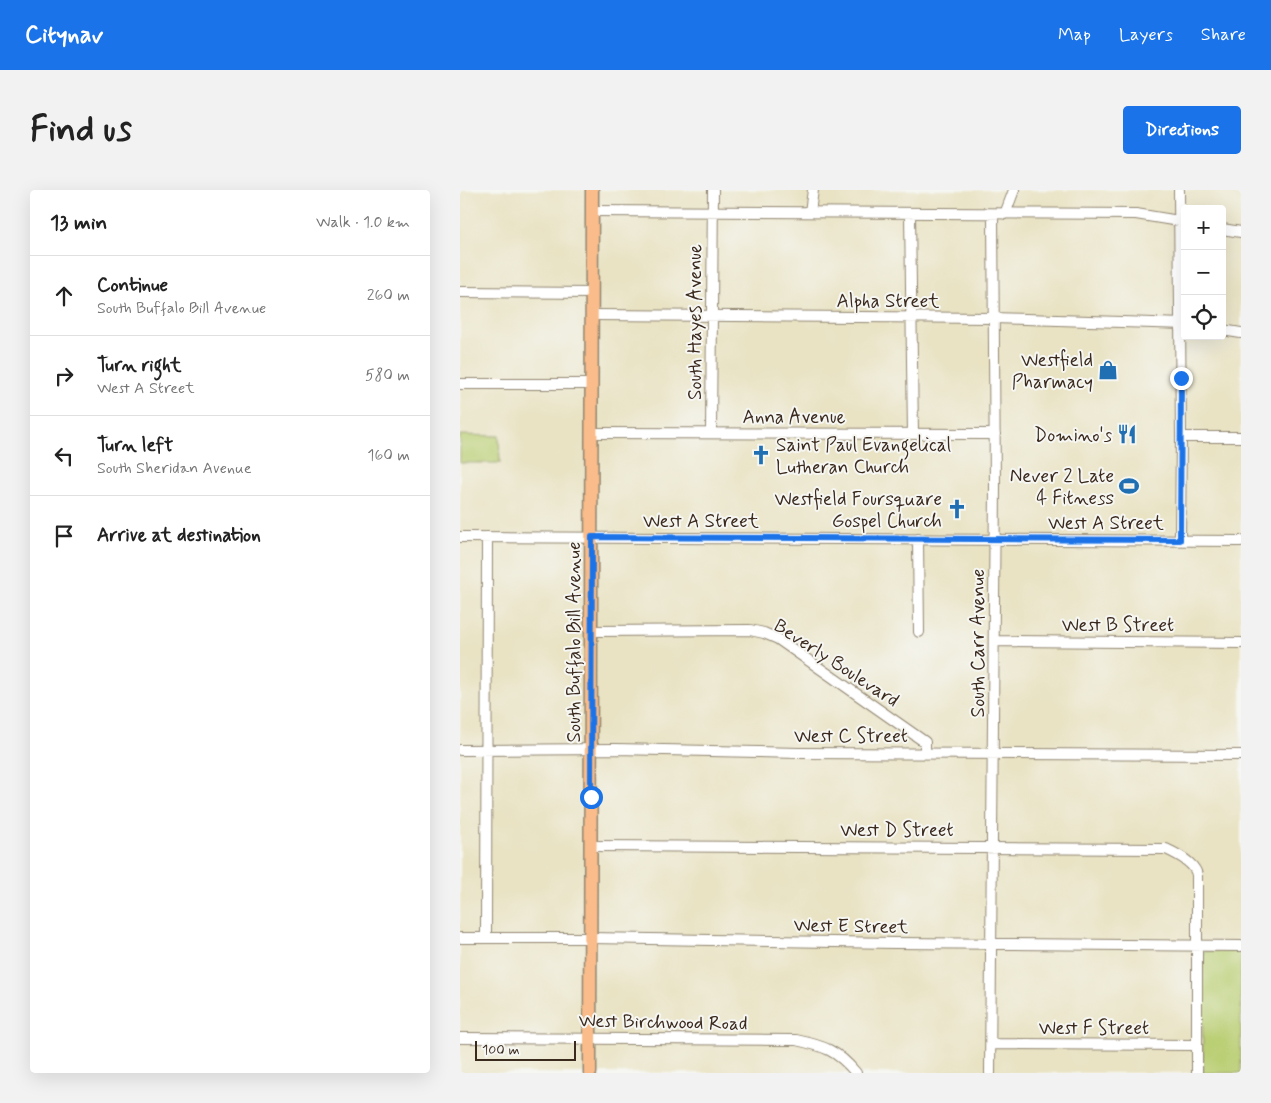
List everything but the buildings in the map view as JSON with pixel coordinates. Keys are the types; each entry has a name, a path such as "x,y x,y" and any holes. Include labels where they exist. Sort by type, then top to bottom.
{"main road":[{"name":"South Buffalo Bill Avenue","path":"590,1073 592,190"}],"street":[{"name":"South Hayes Avenue","path":"711,433 712,211 714,190"},
{"path":"810,212 814,190"},
{"path":"1005,214 1014,190"},
{"path":"1179,190 1181,211"},
{"path":"592,211 1136,214 1181,222"},
{"path":"910,213 913,434"},
{"name":"South Carr Avenue","path":"990,1073 995,539 993,214"},
{"path":"1226,230 1241,232"},
{"path":"1182,250 1182,295"},
{"path":"460,292 592,293"},
{"name":"Alpha Street","path":"592,315 994,318 1181,324"},
{"path":"1226,331 1241,333"},
{"path":"1180,540 1182,340"},
{"path":"460,384 592,384"},
{"name":"Anna Avenue","path":"592,433 995,434"},
{"path":"1181,436 1241,437"},
{"name":"West A Street","path":"460,537 1241,541"},
{"path":"486,938 487,537"},
{"path":"918,539 920,632"},
{"name":"Beverly Boulevard","path":"592,631 750,630 764,632 778,639 925,742 925,753"},
{"name":"West B Street","path":"994,641 1241,643"},
{"name":"West C Street","path":"460,750 592,749 1241,755"},
{"name":"West D Street","path":"591,846 1166,850 1189,863 1196,870 1197,945"},
{"name":"West E Street","path":"460,938 1241,946"},
{"path":"1197,945 1197,1073"},
{"name":"West Birchwood Road","path":"460,1038 796,1040 819,1045 832,1052 845,1060 856,1073"},
{"name":"West F Street","path":"991,1044 1196,1045"}],"green space":[{"path":"460,435 499,436 500,463 460,463"},
{"path":"1205,951 1241,951 1241,1073 1203,1073 1202,953"}],"place":[{"name":"Westfield Pharmacy","path":"1108,370"},
{"name":"Domino's","path":"1127,434"},
{"name":"Saint Paul Evangelical Lutheran Church","path":"761,455"},
{"name":"Never 2 Late 4 Fitness","path":"1129,486"},
{"name":"Westfield Foursquare Gospel Church","path":"957,509"}],"route":[{"path":"591,797 592,537 1180,540 1181,378"}]}
